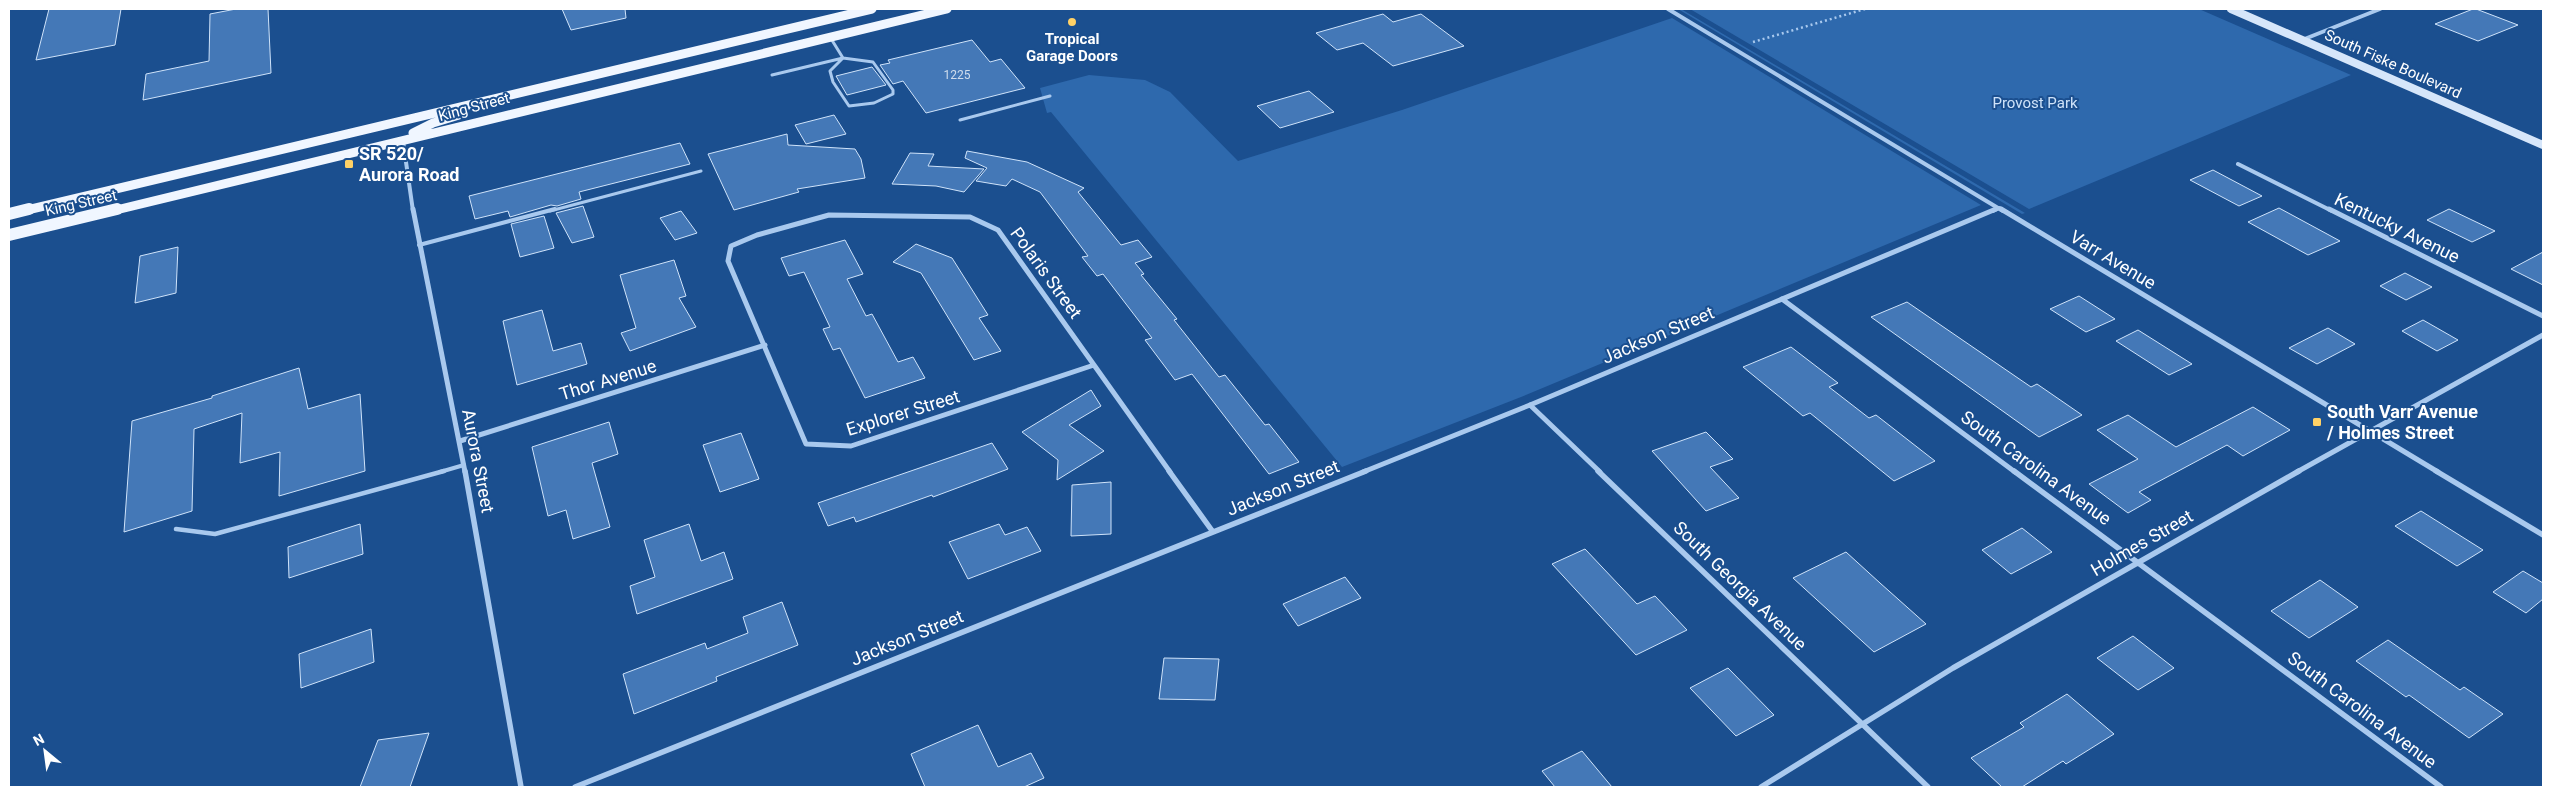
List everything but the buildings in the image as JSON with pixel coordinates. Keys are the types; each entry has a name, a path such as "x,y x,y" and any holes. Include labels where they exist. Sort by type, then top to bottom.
{"main road":[{"name":"King Street","path":"9,214 872,9"},
{"name":"King Street","path":"9,235 403,141 650,78 948,9"},
{"name":"South Fiske Boulevard","path":"2231,9 2543,145"},
{"path":"650,78 667,66 776,41 815,22"},
{"path":"403,141 416,130 433,123 560,89 580,78"}],"street":[{"name":"Varr Avenue","path":"1668,9 2543,535"},
{"path":"2302,40 2380,9"},
{"name":"Aurora Street","path":"403,141 410,197 460,441 521,787"},
{"name":"Kentucky Avenue","path":"2238,164 2543,316"},
{"name":"Jackson Street","path":"575,787 1530,405 1998,208"},
{"name":"Polaris Street","path":"731,246 757,235 829,215 970,217 998,230 1213,532"},
{"name":"Explorer Street","path":"731,246 728,262 806,444 851,446 1095,365"},
{"name":"South Carolina Avenue","path":"1782,299 2441,787"},
{"name":"Holmes Street","path":"1761,787 1861,723 2138,562 2543,335"},
{"name":"Thor Avenue","path":"460,441 765,345"},
{"name":"South Georgia Avenue","path":"1530,405 1928,787"}],"lane":[{"path":"828,36 843,58"},
{"path":"772,75 843,58 873,62 893,90 893,94 874,103 849,106 833,82 830,71 843,58"},
{"path":"960,120 1050,96"},
{"path":"419,244 701,172"},
{"path":"176,529 195,533 215,534 464,465"}],"path":[{"path":"1745,44 1865,9"}],"green space":[{"path":"1678,9 1681,9 2025,213 2022,214"},
{"name":"Provost Park","path":"1690,9 2199,9 2351,75 2029,209"},
{"path":"1672,18 1981,205 1521,397 1342,467 1051,112 1047,113 1040,88 1089,75 1145,80 1170,92 1238,161 1402,110"}],"place":[{"name":"Tropical Garage Doors","path":"1072,22"},
{"name":"SR 520/ Aurora Road","path":"349,164"},
{"name":"South Varr Avenue / Holmes Street","path":"2317,422"}]}
